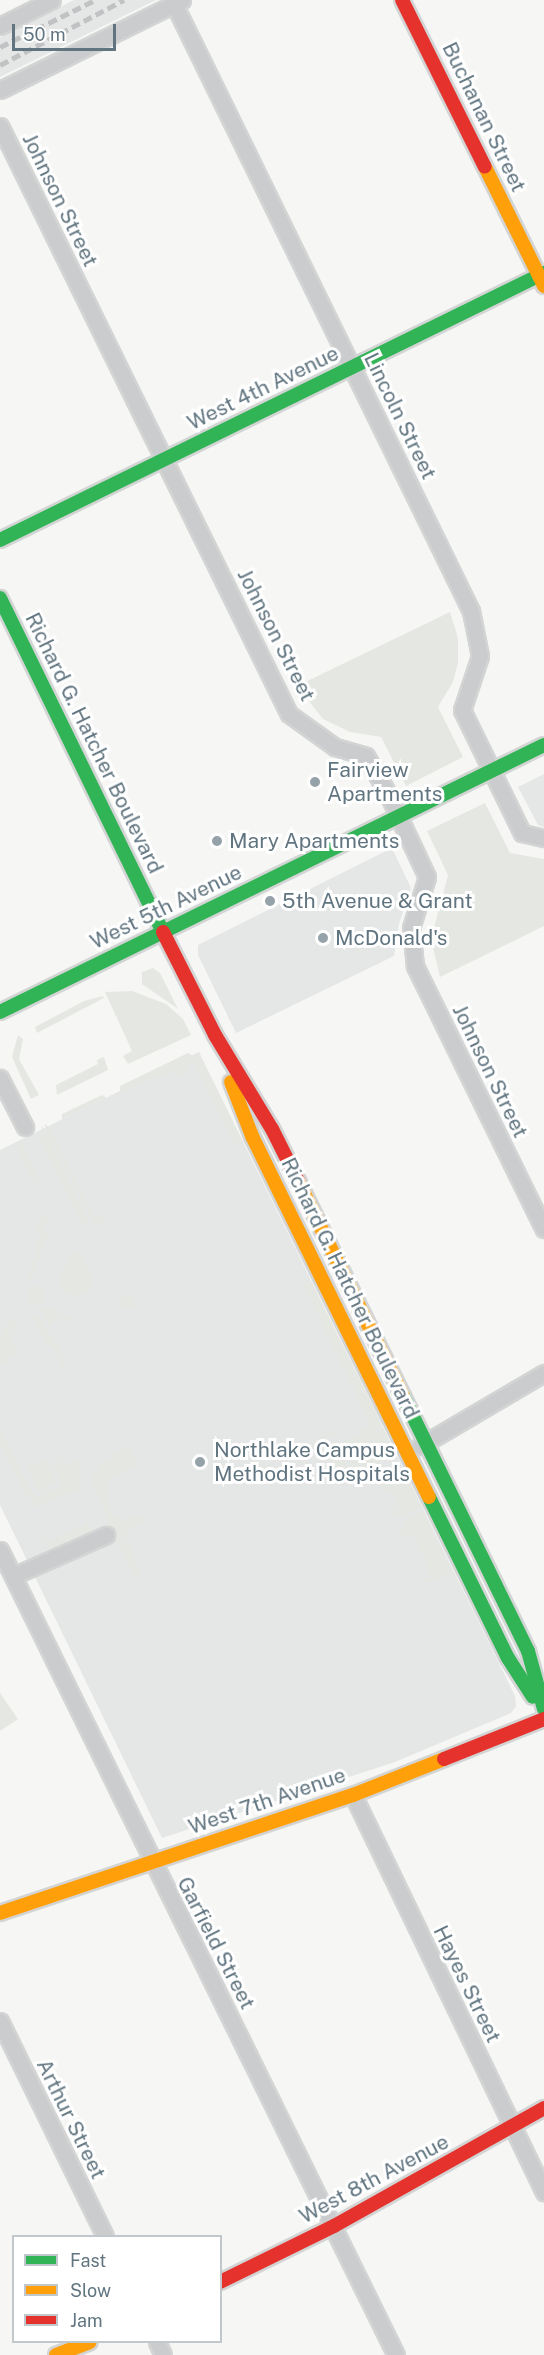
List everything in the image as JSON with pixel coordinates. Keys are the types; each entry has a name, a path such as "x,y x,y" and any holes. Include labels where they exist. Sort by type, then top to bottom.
{"main road":[{"name":"Buchanan Street","path":"402,0 542,278"},
{"name":"West 4th Avenue","path":"0,540 353,367 542,278"},
{"name":"Richard G. Hatcher Boulevard","path":"0,598 214,1035 272,1129 528,1651 544,1709"},
{"name":"West 5th Avenue","path":"0,1012 544,746"},
{"name":"Richard G. Hatcher Boulevard","path":"214,1035 243,1119 508,1658 544,1714"},
{"path":"304,1242 323,1233"},
{"name":"West 7th Avenue","path":"0,1913 352,1795 544,1719"},
{"name":"West 8th Avenue","path":"222,2281 334,2226 513,2128 544,2108"},
{"path":"56,2355 87,2343"}],"street":[{"path":"0,26 52,0"},
{"path":"0,90 178,2"},
{"name":"Lincoln Street","path":"178,2 471,611 480,656 462,710 522,833 544,838"},
{"name":"Johnson Street","path":"0,126 289,714 323,741 369,759 399,816 428,881 412,915 410,944 415,966 544,1229"},
{"path":"0,1078 25,1127"},
{"path":"408,1455 425,1442 544,1373"},
{"path":"13,1576 106,1535"},
{"name":"Garfield Street","path":"0,1550 396,2355"},
{"name":"Hayes Street","path":"352,1795 544,2192"},
{"name":"Arthur Street","path":"0,2021 105,2235"}],"shaded area":[{"path":"74,0 156,0 0,77 0,37"},
{"path":"450,612 458,638 458,663 453,682 438,707 463,757 406,786 381,737 350,732 323,719 297,686"},
{"path":"544,774 544,827 538,825 518,787"},
{"path":"485,803 510,853 544,859 544,926 440,977 431,939 448,875 427,831"},
{"path":"392,848 411,888 399,924 394,956 236,1033 198,955 198,945"},
{"path":"153,968 160,973 178,1009 142,984 142,972"},
{"path":"132,991 166,1004 183,1019 191,1035 128,1064 123,1056 132,1051 105,992"},
{"path":"103,996 104,998 37,1033 35,1027 84,1001"},
{"path":"18,1035 23,1039 19,1059 39,1095 31,1099 12,1057"},
{"name":"Northlake Campus Methodist Hospitals","path":"199,1052 515,1696 516,1706 511,1713 395,1762 162,1838 0,1505 0,1150"},
{"path":"188,1053 203,1062 244,1144 236,1145 194,1061 182,1078 169,1072 120,1094 120,1086"},
{"path":"104,1057 108,1070 57,1095 56,1085 98,1064 97,1060"},
{"path":"102,1095 107,1098 62,1120 62,1114"},
{"path":"44,1124 52,1129 94,1217 107,1213 101,1222 94,1225"},
{"path":"42,1126 91,1227 81,1223 40,1139"},
{"path":"21,1142 37,1173 35,1182 16,1143"},
{"path":"45,1212 49,1221 42,1225 48,1237 42,1241 45,1248 39,1251 41,1258 35,1261 38,1268 32,1272 35,1278 28,1279 40,1235 37,1224"},
{"path":"72,1250 80,1254 92,1279 89,1290 80,1296 66,1294 59,1283"},
{"path":"311,1281 339,1338 338,1344 343,1346 381,1422 371,1440 350,1453 342,1444 361,1435 360,1431 371,1423 303,1284"},
{"path":"35,1286 41,1289 44,1295 41,1301 35,1304 29,1301 26,1295 29,1289"},
{"path":"124,1295 130,1295 134,1302 130,1309 124,1309 120,1305 120,1299"},
{"path":"48,1306 60,1315 76,1317 72,1322 56,1318 49,1327 40,1307"},
{"path":"37,1314 66,1365 61,1367 58,1356 43,1339 34,1321"},
{"path":"14,1319 18,1327 7,1332 20,1352 0,1364 0,1335"},
{"path":"336,1429 337,1432 326,1438 331,1449 337,1446 347,1454 345,1468 338,1471 330,1456 323,1460 313,1440"},
{"path":"380,1429 384,1429 391,1445 389,1455 357,1477 348,1464 349,1457 373,1441"},
{"path":"0,1432 36,1499 62,1486 52,1462 58,1459 63,1468 82,1459 78,1490 35,1507 0,1446"},
{"path":"128,1446 138,1465 111,1478 104,1497 113,1515 123,1520 143,1515 146,1518 116,1541 92,1479 99,1466"},
{"path":"46,1460 57,1482 38,1491 28,1469"},
{"path":"396,1473 409,1481 421,1506 403,1516 389,1512 400,1509 391,1493 378,1488 380,1480"},
{"path":"423,1512 452,1571 429,1583 421,1579 433,1577 413,1536 399,1534 405,1521"},
{"path":"85,1513 92,1531 51,1550 46,1548 40,1533 47,1542 52,1540 86,1524"},
{"path":"127,1542 141,1572 134,1576 117,1543"},
{"path":"0,1693 18,1719 0,1731"}],"railway":[{"path":"0,47 95,0"},
{"path":"0,65 124,0"}],"traffic: fast":[{"path":"0,540 544,273"},
{"path":"0,598 163,932"},
{"path":"0,1012 544,745"},
{"path":"403,1396 528,1651 544,1709"},
{"path":"429,1497 508,1658 533,1697"}],"traffic: slow":[{"path":"485,167 544,286"},
{"path":"231,1082 252,1136 429,1497"},
{"path":"298,1181 403,1396"},
{"path":"0,1913 353,1795 444,1759"},
{"path":"56,2355 87,2343"}],"traffic: jam":[{"path":"402,0 485,167"},
{"path":"163,932 215,1035 272,1129 298,1181"},
{"path":"444,1759 544,1719"},
{"path":"222,2281 334,2226 544,2108"}],"place":[{"name":"Fairview Apartments","path":"315,782"},
{"name":"Mary Apartments","path":"217,841"},
{"name":"5th Avenue & Grant","path":"270,901"},
{"name":"McDonald's","path":"323,938"},
{"name":"Northlake Campus Methodist Hospitals","path":"200,1462"}]}
